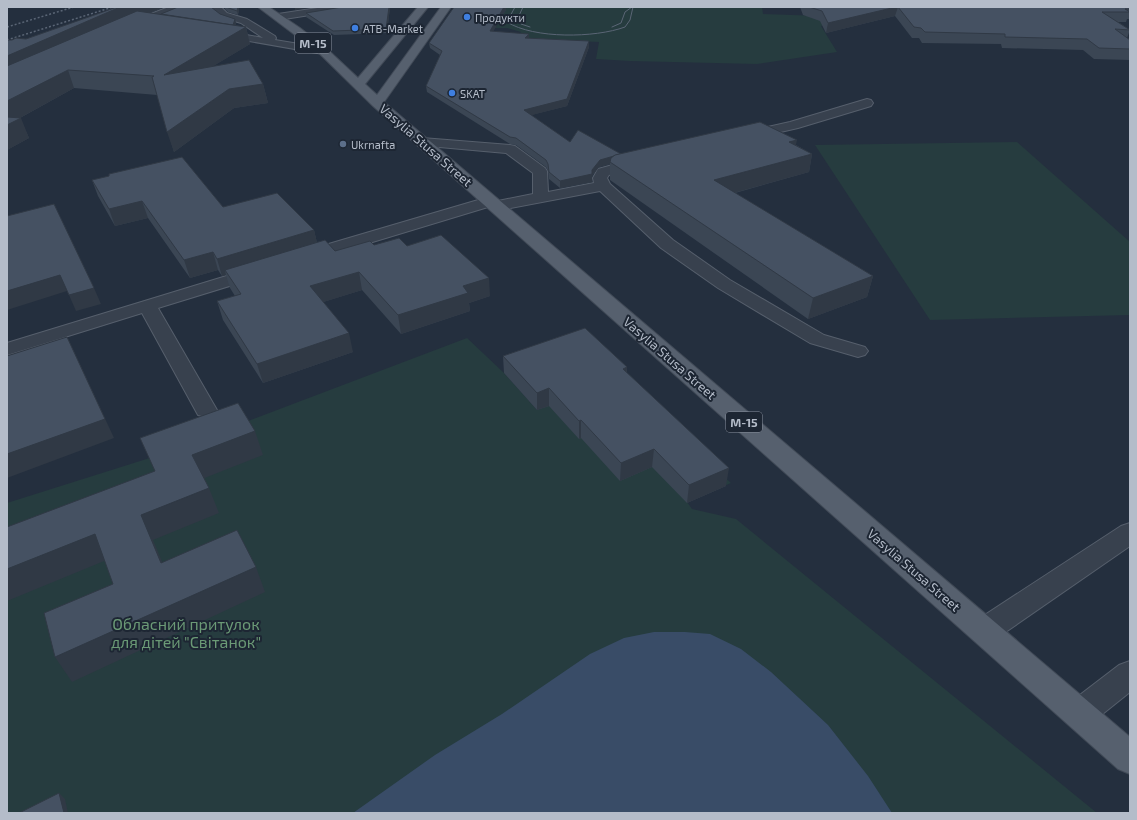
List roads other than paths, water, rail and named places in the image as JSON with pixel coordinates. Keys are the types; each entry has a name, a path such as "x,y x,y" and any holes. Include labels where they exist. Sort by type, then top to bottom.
{"main road":[{"name":"Vasylia Stusa Street","path":"263,7 323,51 377,103 1130,758"},
{"path":"358,85 374,69 423,7"},
{"path":"377,103 446,7"}],"lane":[{"path":"121,30 177,7"},
{"path":"215,7 224,14 244,21 280,43"},
{"path":"278,17 342,7"},
{"path":"141,22 164,25"},
{"path":"210,32 323,51"},
{"path":"732,140 793,125 867,104"},
{"path":"422,142 510,149 540,171 541,197"},
{"path":"655,158 603,172 600,178 603,186 667,244 724,284 818,339 858,351"},
{"path":"7,350 282,264 492,203 541,197 603,186"},
{"path":"147,306 206,410"},
{"path":"984,630 1130,533"},
{"path":"1079,714 1130,674"}],"water":[{"path":"654,632 710,634 741,649 771,672 828,725 868,776 892,813 353,813 435,755 502,714 590,654 624,638"}],"tram line":[{"path":"515,7 507,22 519,28 533,32 565,35 598,33 625,27 630,20 633,7"},
{"path":"523,7 517,20 521,24 530,27"},
{"path":"612,27 621,23 625,12 632,7"}],"railway":[{"path":"7,27 74,7"},
{"path":"7,40 113,7"}],"place":[{"name":"Продукти","path":"467,17"},
{"name":"ATB-Market","path":"355,28"},
{"name":"SKAT","path":"452,93"},
{"name":"Ukrnafta","path":"343,144"}],"park label":[{"name":"Обласний притулок для дітей \"Світанок\"","path":"186,632"}]}
